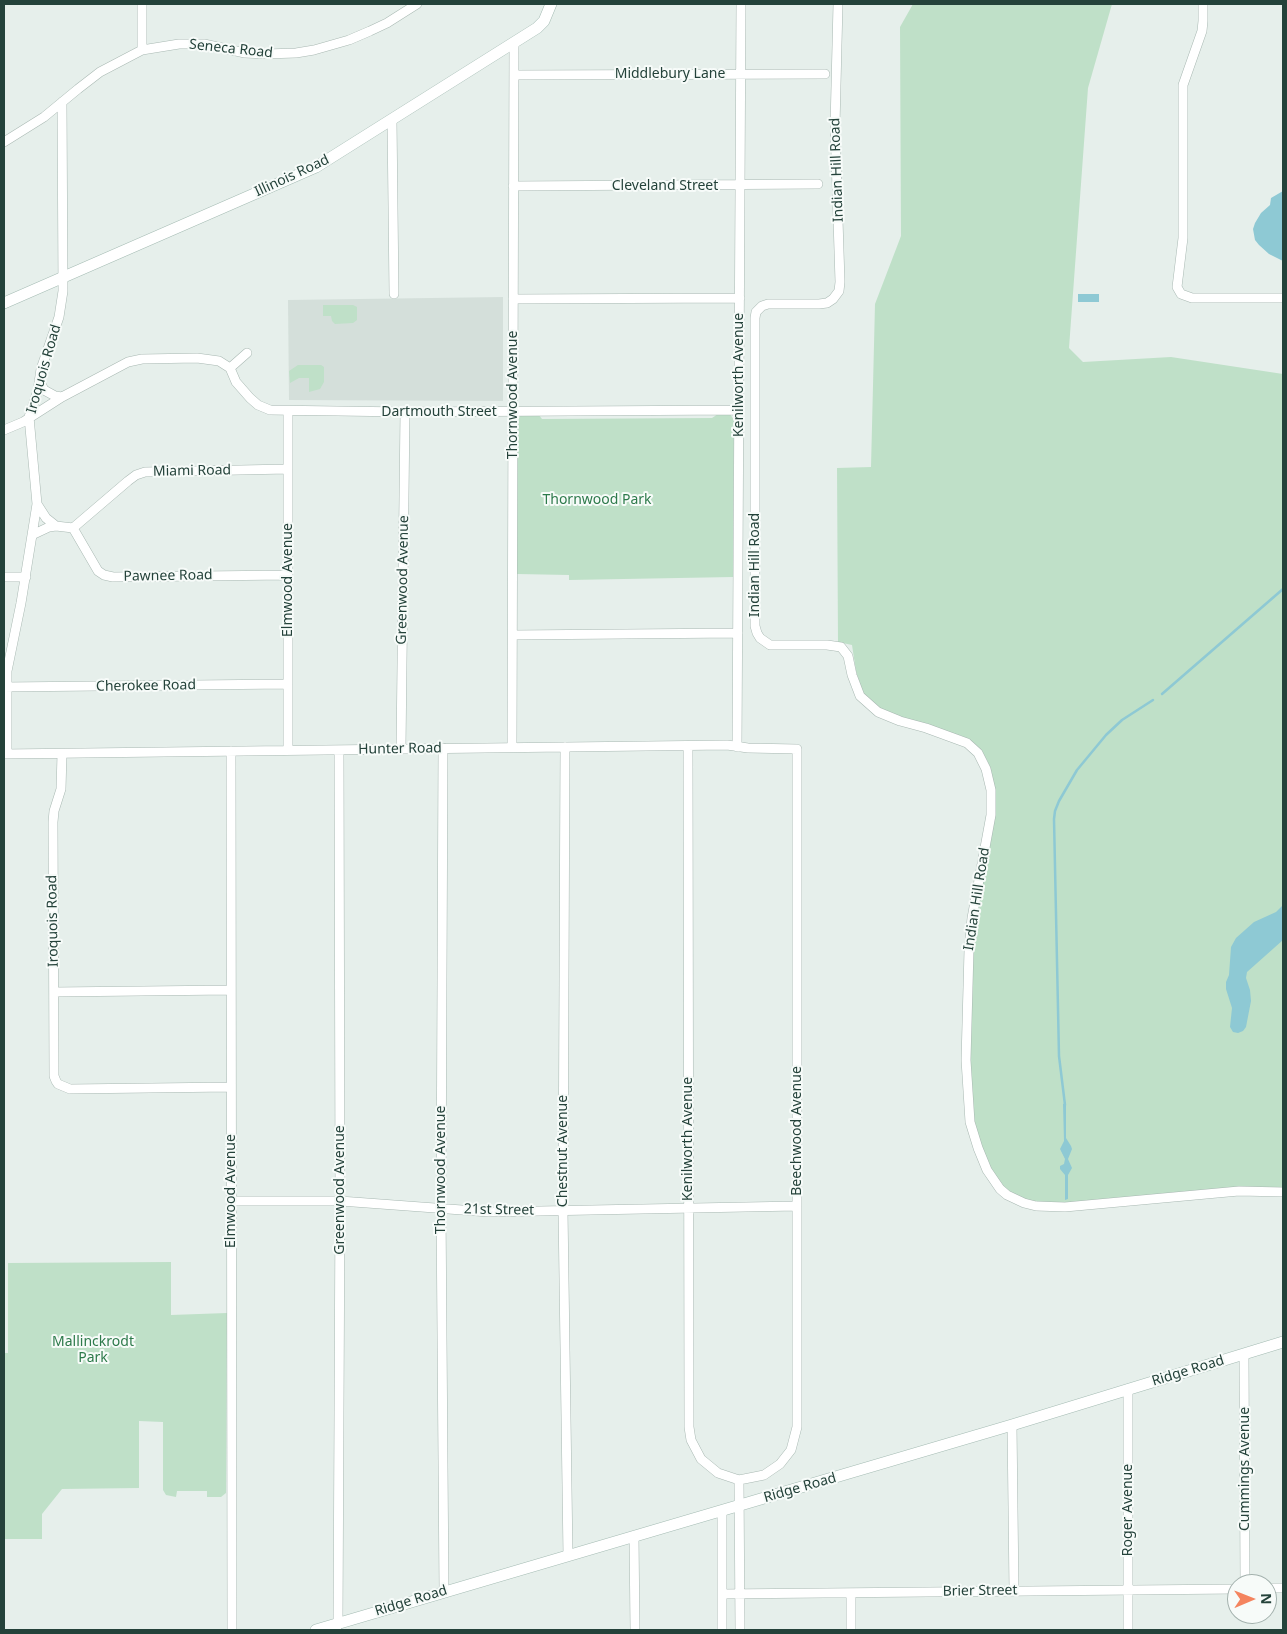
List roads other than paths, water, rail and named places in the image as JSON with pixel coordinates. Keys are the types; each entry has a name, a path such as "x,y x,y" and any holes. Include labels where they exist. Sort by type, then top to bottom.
{"street":[{"path":"142,4 142,50"},
{"name":"Seneca Road","path":"4,142 44,117 101,72 142,50 162,46 204,44 245,53 296,53 314,50 349,40 370,31 387,23 417,4"},
{"name":"Illinois Road","path":"4,303 316,167 538,28 544,21 551,4"},
{"name":"Kenilworth Avenue","path":"737,747 741,4"},
{"name":"Indian Hill Road","path":"838,4 835,126 839,291 827,303 768,304 762,306 756,312 755,318 755,626 757,633 760,638 770,645 827,645 841,647 848,656 856,688 866,702 878,712 888,717 967,743 978,753 986,769 991,790 991,815 972,918 969,950 966,1060 968,1105 974,1136 987,1170 1000,1189 1006,1195 1024,1203 1036,1206 1065,1207 1239,1191 1283,1192"},
{"path":"1203,4 1204,21 1202,31 1182,85 1183,238 1177,287 1186,298 1283,298"},
{"name":"Thornwood Avenue","path":"512,747 514,43"},
{"name":"Middlebury Lane","path":"514,75 825,74"},
{"name":"Iroquois Road","path":"5,754 5,687 7,671 26,577 37,504 29,418 38,390 47,349 59,317 63,290 62,102"},
{"path":"392,120 394,294"},
{"name":"Cleveland Street","path":"513,186 818,184"},
{"path":"513,299 740,298"},
{"path":"4,430 29,418 62,397 134,360 210,359 219,361 230,368 247,354"},
{"name":"Dartmouth Street","path":"230,368 236,382 258,405 270,410 405,412 739,410"},
{"path":"39,379 44,390 55,396 62,397"},
{"name":"Elmwood Avenue","path":"288,410 288,750"},
{"name":"Greenwood Avenue","path":"401,748 405,412"},
{"name":"Miami Road","path":"73,528 128,481 145,472 288,469"},
{"path":"37,504 46,518 56,526"},
{"path":"32,535 56,526 73,528"},
{"name":"Pawnee Road","path":"73,528 98,570 104,575 112,577 288,574"},
{"path":"4,577 26,577"},
{"path":"513,636 738,633"},
{"name":"Cherokee Road","path":"5,687 288,684"},
{"name":"Hunter Road","path":"5,754 726,745 797,749"},
{"name":"Kenilworth Avenue","path":"688,746 689,1427 691,1440 701,1459 718,1473 739,1480"},
{"name":"Chestnut Avenue","path":"565,747 562,1210 568,1556"},
{"name":"Thornwood Avenue","path":"443,748 441,1208 444,1591"},
{"name":"Beechwood Avenue","path":"739,1480 754,1478 773,1470 786,1458 795,1440 797,1427 797,749"},
{"name":"Greenwood Avenue","path":"337,1626 340,1201 339,750"},
{"name":"Elmwood Avenue","path":"231,751 232,1630"},
{"name":"Iroquois Road","path":"62,754 61,789 52,822 54,1076 58,1084 70,1089 231,1087"},
{"path":"54,992 231,990"},
{"name":"21st Street","path":"231,1201 340,1201 489,1212 797,1206"},
{"name":"Ridge Road","path":"316,1630 337,1626 444,1591 1012,1425 1283,1342"},
{"name":"Cummings Avenue","path":"1244,1354 1245,1574"},
{"name":"Roger Avenue","path":"1128,1389 1128,1630"},
{"path":"1012,1425 1014,1591"},
{"path":"739,1480 740,1630"},
{"path":"722,1511 722,1630"},
{"path":"634,1536 635,1630"},
{"name":"Brier Street","path":"722,1594 1227,1589"},
{"path":"851,1593 851,1630"}],"water":[{"path":"1283,191 1283,261 1269,254 1259,245 1255,240 1253,229 1261,213 1270,205 1271,198"},
{"path":"1078,294 1099,294 1099,302 1078,302"},
{"path":"1283,905 1283,940 1247,972 1246,978 1251,1001 1246,1027 1238,1033 1233,1032 1230,1027 1232,1008 1226,989 1231,947 1236,938 1254,922 1276,912"},
{"path":"1066,1103 1066,1138 1072,1149 1068,1159 1072,1168 1068,1175 1068,1199 1065,1200 1065,1175 1060,1166 1064,1164 1065,1159 1060,1149 1064,1141 1063,1104"}],"waterway":[{"path":"1162,694 1283,589"},
{"path":"1065,1105 1059,1056 1055,811 1077,770 1106,735 1122,720 1153,700"}],"park label":[{"name":"Thornwood Park","path":"597,500"},
{"name":"Mallinckrodt Park","path":"93,1350"}]}
